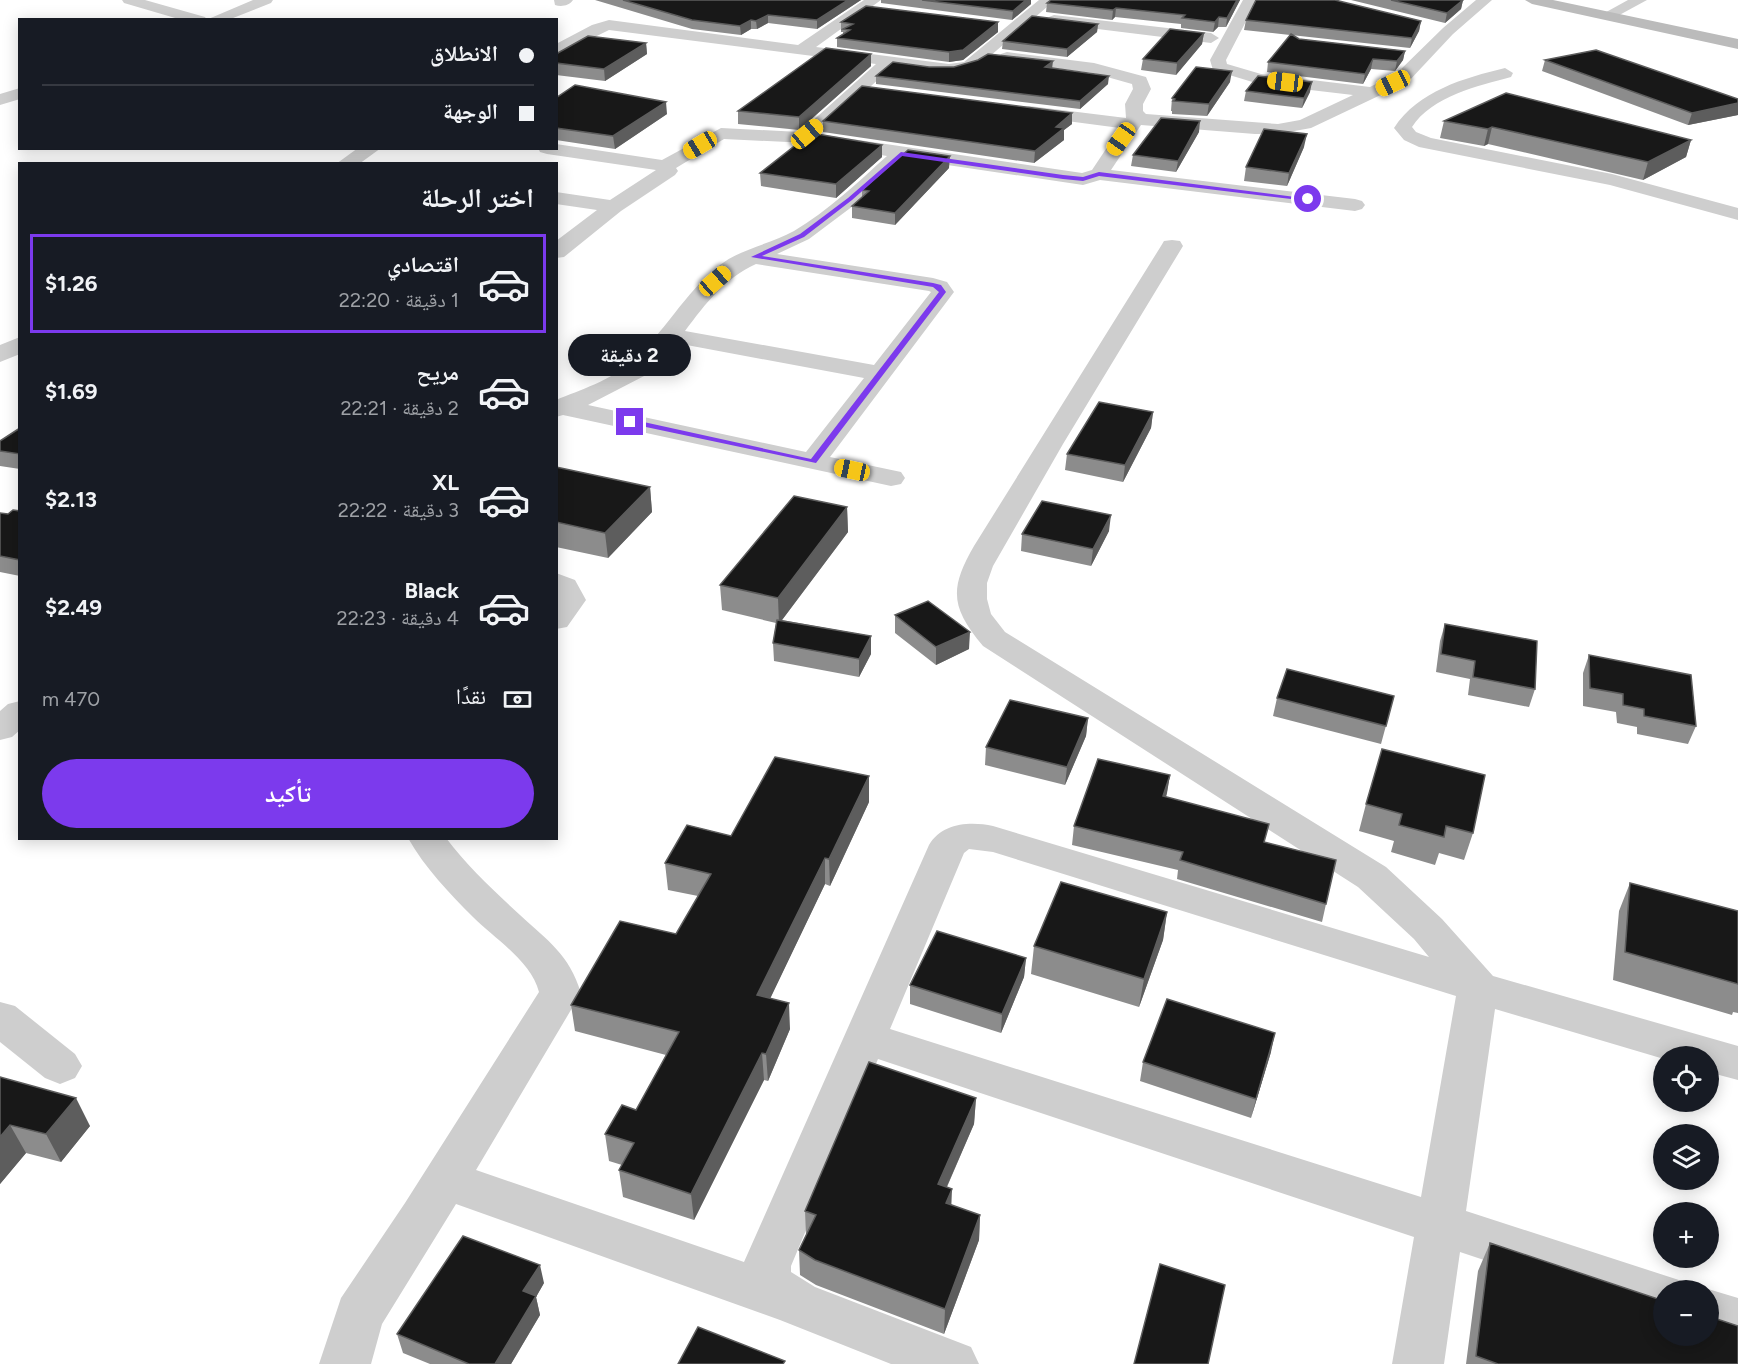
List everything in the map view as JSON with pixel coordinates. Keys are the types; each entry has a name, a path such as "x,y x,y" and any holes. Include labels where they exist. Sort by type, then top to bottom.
{"main road":[{"path":"1532,0 1738,44"}],"street":[{"path":"129,0 193,18"},
{"path":"218,18 266,0"},
{"path":"558,50 597,28 609,25 956,70 969,66 985,54 1048,0"},
{"path":"1251,0 1218,60 1219,67 1259,79 1372,92"},
{"path":"1017,110 1245,129 1278,129 1305,124 1402,78 1448,31 1485,0"},
{"path":"1607,16 1640,0"},
{"path":"801,50 873,6"},
{"path":"995,24 1023,22 1228,40"},
{"path":"1426,25 1448,31"},
{"path":"1401,53 1424,56"},
{"path":"985,54 1094,68 1126,75 1140,81 1142,89 1134,104 1136,121 1099,174"},
{"path":"808,138 807,134 890,61"},
{"path":"1505,73 1479,80 1441,96 1407,119 1403,128 1410,136 1426,143 1612,180 1738,214"},
{"path":"858,90 880,93"},
{"path":"0,100 18,94"},
{"path":"558,150 665,166 721,133 808,138 1063,177 1083,179 1099,174 1355,205"},
{"path":"350,162 369,150"},
{"path":"558,401 595,393 637,370 729,268 802,236 850,199 901,154"},
{"path":"558,250 614,207 668,171 665,166"},
{"path":"558,198 614,207"},
{"path":"1172,246 1018,497 972,582 972,606 978,622 994,639 1372,877 1428,929 1478,987 1418,1364"},
{"path":"755,257 926,284 942,289 943,292 813,462"},
{"path":"670,335 880,374"},
{"path":"0,355 18,345"},
{"path":"558,401 813,462 891,478"},
{"path":"558,583 564,586 571,600 558,617"},
{"path":"0,729 18,713"},
{"path":"798,1304 777,1291 767,1280 767,1266 948,845 956,838 967,835 1000,841 1478,987 1738,1063"},
{"path":"345,1364 359,1315 446,1180 561,993 556,972 438,856 427,840"},
{"path":"0,1018 60,1066"},
{"path":"866,1038 1653,1293"},
{"path":"446,1180 798,1304 953,1364"},
{"path":"1719,1316 1738,1322"}],"building":[{"path":"623,0 848,0 817,20 768,15 740,26 692,20"},
{"path":"922,0 1026,0 1013,11"},
{"path":"1051,0 1237,0 1227,18 1219,17 1215,22 1182,18 1185,15 1047,3"},
{"path":"1256,0 1335,0 1421,21 1412,38 1246,20"},
{"path":"1391,0 1463,0 1447,13"},
{"path":"866,6 998,22 963,50 949,52 837,38 850,30 843,29 853,24 841,22"},
{"path":"1032,16 1098,24 1067,49 1003,41"},
{"path":"1170,29 1204,33 1177,63 1143,59"},
{"path":"1291,34 1299,39 1405,51 1397,61 1373,59 1365,74 1268,62"},
{"path":"588,36 646,43 604,69 558,63 558,53"},
{"path":"826,48 871,54 799,117 738,111"},
{"path":"1596,50 1738,99 1738,103 1692,113 1545,60"},
{"path":"988,54 1053,61 1045,67 1109,76 1080,101 876,76 893,62 929,67 954,67 978,60"},
{"path":"1196,67 1232,71 1209,104 1173,101 1175,99 1172,98"},
{"path":"1258,76 1312,82 1304,98 1246,91"},
{"path":"575,85 666,102 613,136 558,128 558,97"},
{"path":"862,86 1072,113 1056,127 1064,128 1035,151 823,121"},
{"path":"1506,93 1691,140 1648,162 1492,127 1488,129 1444,121"},
{"path":"1161,118 1200,121 1178,161 1133,155"},
{"path":"1264,129 1307,134 1289,173 1246,167"},
{"path":"811,133 882,145 836,184 760,173"},
{"path":"908,150 950,156 895,213 852,206 869,191 862,190"},
{"path":"1099,402 1153,412 1125,465 1067,454"},
{"path":"18,429 18,454 0,451 0,441"},
{"path":"558,467 650,487 605,533 558,522"},
{"path":"794,496 847,507 778,598 720,585"},
{"path":"1042,501 1111,515 1093,549 1022,534"},
{"path":"13,510 18,511 18,560 0,556 0,513 8,514"},
{"path":"928,601 970,632 936,647 895,615"},
{"path":"777,620 871,636 859,659 773,643"},
{"path":"1445,624 1537,641 1535,689 1473,677 1475,661 1441,654"},
{"path":"1589,655 1691,675 1696,726 1644,716 1644,709 1623,705 1623,694 1590,688"},
{"path":"1287,669 1394,696 1386,726 1277,698"},
{"path":"1010,700 1088,718 1067,767 986,747"},
{"path":"1382,749 1485,775 1473,833 1446,826 1444,837 1399,825 1402,814 1366,804"},
{"path":"775,757 869,776 829,859 825,858 757,995 789,1003 766,1054 762,1053 691,1194 619,1170 634,1143 605,1134 622,1105 636,1110 679,1032 571,1005 620,921 676,934 711,874 665,863 687,825 731,836"},
{"path":"1098,759 1170,775 1163,796 1269,824 1264,842 1336,860 1326,904 1180,860 1183,852 1074,826"},
{"path":"1061,882 1167,912 1144,979 1034,946"},
{"path":"1630,883 1738,911 1738,984 1625,952"},
{"path":"937,931 1026,958 1002,1014 910,985"},
{"path":"1167,999 1275,1033 1256,1099 1143,1062"},
{"path":"869,1062 976,1098 938,1184 952,1189 946,1203 980,1215 945,1309 815,1260 799,1250 816,1215 805,1211"},
{"path":"0,1077 76,1098 46,1134 10,1125 0,1137"},
{"path":"463,1236 540,1265 523,1291 536,1296 495,1364 469,1364 397,1334"},
{"path":"1490,1243 1653,1297 1653,1346 1719,1346 1719,1320 1738,1326 1738,1364 1498,1364 1476,1356"},
{"path":"1160,1264 1225,1285 1208,1364 1134,1364"},
{"path":"698,1327 785,1361 783,1364 678,1364"}],"route":[{"path":"630,422 813,462 943,292 942,289 933,285 755,257 802,236 850,199 901,154 1063,177 1083,179 1099,174 1308,199"}]}
